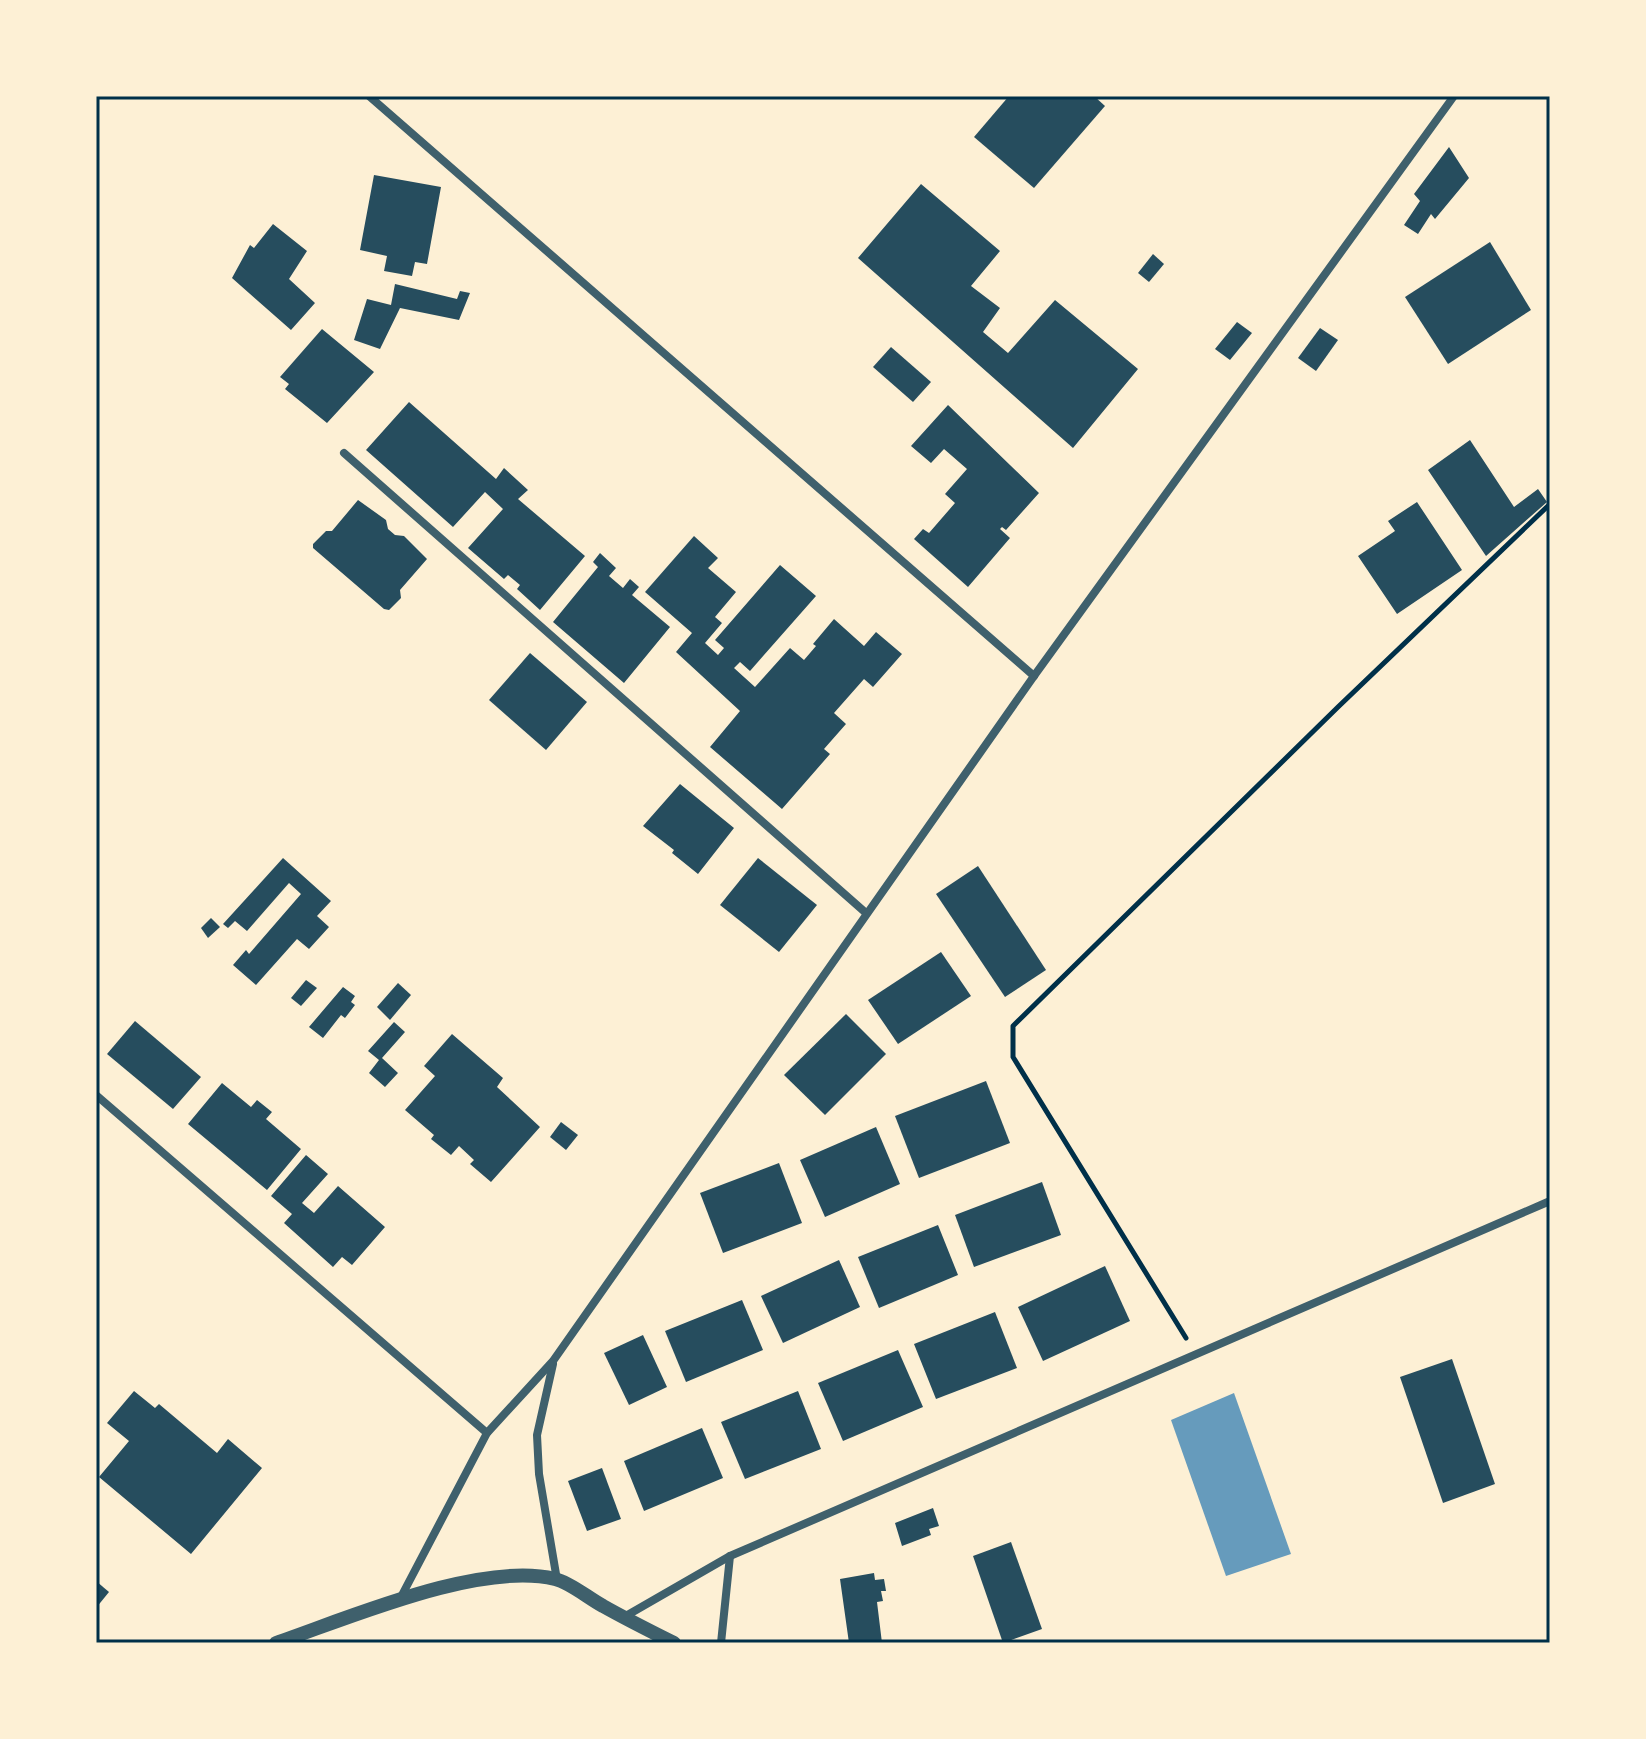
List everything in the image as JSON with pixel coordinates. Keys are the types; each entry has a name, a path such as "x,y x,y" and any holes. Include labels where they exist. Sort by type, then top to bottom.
{"street":[{"path":"369,96 1034,676"},
{"path":"401,1597 487,1433 553,1361 1034,676 1454,96"},
{"path":"344,453 866,913"},
{"path":"96,1095 487,1433"},
{"path":"623,1618 730,1556 1550,1201"},
{"path":"553,1361 537,1435 539,1474 557,1580"},
{"path":"721,1643 730,1556"},
{"path":"276,1643 401,1597 521,1575 557,1580 674,1643"}],"path":[{"path":"1197,1356 1013,1057 1013,1026 1550,504"}],"water":[{"path":"1234,1393 1291,1554 1226,1576 1171,1420"}],"building":[{"path":"1009,96 1094,96 1105,106 1034,188 974,137"},
{"path":"1449,147 1469,178 1435,219 1431,214 1418,234 1404,225 1420,201 1414,194"},
{"path":"374,175 441,187 427,264 415,262 412,276 384,271 387,256 360,250"},
{"path":"921,184 1000,251 971,286 1000,308 983,332 1008,353 1055,300 1138,369 1073,448 858,258"},
{"path":"273,224 307,251 289,279 315,303 291,330 232,278 250,245 254,248"},
{"path":"1490,242 1531,310 1448,364 1405,297"},
{"path":"1153,254 1164,264 1149,282 1138,273"},
{"path":"395,284 457,299 460,291 470,293 459,320 400,308 380,349 354,340 367,299 391,305"},
{"path":"1237,322 1252,333 1230,360 1215,349"},
{"path":"1320,328 1338,340 1316,371 1298,358"},
{"path":"322,329 374,372 327,423 285,389 289,384 280,377"},
{"path":"891,347 931,382 913,402 873,367"},
{"path":"409,402 496,479 504,468 528,490 518,499 585,556 540,610 517,589 520,585 508,575 504,579 468,548 503,509 485,492 453,527 366,450"},
{"path":"948,405 1039,493 1006,530 1000,529 1010,538 968,587 914,539 923,529 929,533 955,503 945,494 967,469 944,449 931,463 911,446"},
{"path":"1470,440 1514,507 1538,489 1547,502 1486,556 1428,470"},
{"path":"358,500 386,520 388,529 395,535 404,536 427,559 400,590 401,598 389,610 313,548 313,544 326,531 332,531"},
{"path":"1417,502 1462,570 1397,614 1358,556 1395,531 1388,521"},
{"path":"694,536 718,558 708,568 736,592 715,617 722,623 705,643 718,655 724,648 715,640 780,565 816,596 750,671 740,662 734,668 755,687 790,648 804,660 834,619 864,646 876,632 902,654 873,687 864,679 834,713 846,724 824,749 830,754 782,809 710,747 740,711 676,652 692,633 645,592"},
{"path":"600,553 616,568 609,576 623,588 630,579 639,587 632,595 670,627 624,683 553,622 598,567 593,562"},
{"path":"530,653 587,702 546,750 489,700"},
{"path":"680,784 734,828 698,874 643,826"},
{"path":"283,858 331,901 317,916 329,927 309,949 297,939 256,985 233,965 246,950 249,954 301,894 289,883 247,931 235,921 228,928 223,924"},
{"path":"758,858 817,905 779,952 720,905"},
{"path":"978,866 1046,970 1005,997 936,894"},
{"path":"211,918 220,927 208,938 201,928"},
{"path":"941,952 971,996 898,1044 868,1000"},
{"path":"306,980 317,988 301,1006 291,998"},
{"path":"398,983 411,995 390,1020 377,1007"},
{"path":"343,987 355,996 351,1002 355,1005 345,1018 341,1015 323,1038 309,1027"},
{"path":"846,1014 886,1054 825,1115 784,1075"},
{"path":"135,1021 201,1077 173,1109 107,1054"},
{"path":"394,1022 405,1032 382,1058 398,1073 385,1087 369,1073 379,1060 368,1051"},
{"path":"452,1034 503,1078 497,1087 540,1127 491,1182 470,1164 474,1160 459,1146 451,1155 431,1139 434,1135 405,1110 435,1076 424,1066"},
{"path":"986,1081 1010,1143 919,1178 895,1116"},
{"path":"222,1083 251,1107 257,1100 272,1112 266,1119 301,1149 267,1190 188,1124"},
{"path":"561,1122 578,1135 566,1150 550,1137"},
{"path":"876,1127 900,1184 825,1217 800,1160"},
{"path":"306,1155 328,1174 302,1203 314,1213 338,1186 385,1227 352,1265 342,1257 333,1267 284,1223 292,1214 271,1196"},
{"path":"779,1163 802,1223 723,1253 700,1193"},
{"path":"1042,1182 1061,1235 974,1267 955,1215"},
{"path":"938,1225 958,1275 879,1308 858,1257"},
{"path":"839,1260 860,1307 783,1343 761,1296"},
{"path":"1105,1266 1130,1321 1043,1361 1018,1307"},
{"path":"742,1300 763,1350 686,1382 665,1331"},
{"path":"995,1312 1017,1368 936,1399 914,1344"},
{"path":"643,1335 667,1387 629,1405 604,1353"},
{"path":"898,1350 923,1407 843,1441 818,1383"},
{"path":"1452,1359 1495,1484 1443,1503 1400,1377"},
{"path":"134,1391 155,1408 159,1404 217,1453 228,1439 262,1468 191,1554 99,1477 129,1441 107,1423"},
{"path":"798,1391 821,1449 745,1479 721,1422"},
{"path":"702,1428 723,1478 644,1511 624,1461"},
{"path":"602,1468 621,1519 587,1531 568,1481"},
{"path":"933,1508 939,1526 929,1529 931,1535 902,1546 895,1523"},
{"path":"1011,1542 1042,1629 1003,1643 973,1556"},
{"path":"874,1573 875,1580 884,1579 886,1591 881,1591 883,1601 877,1602 882,1643 849,1643 840,1579"},
{"path":"96,1581 109,1592 96,1608"}]}
